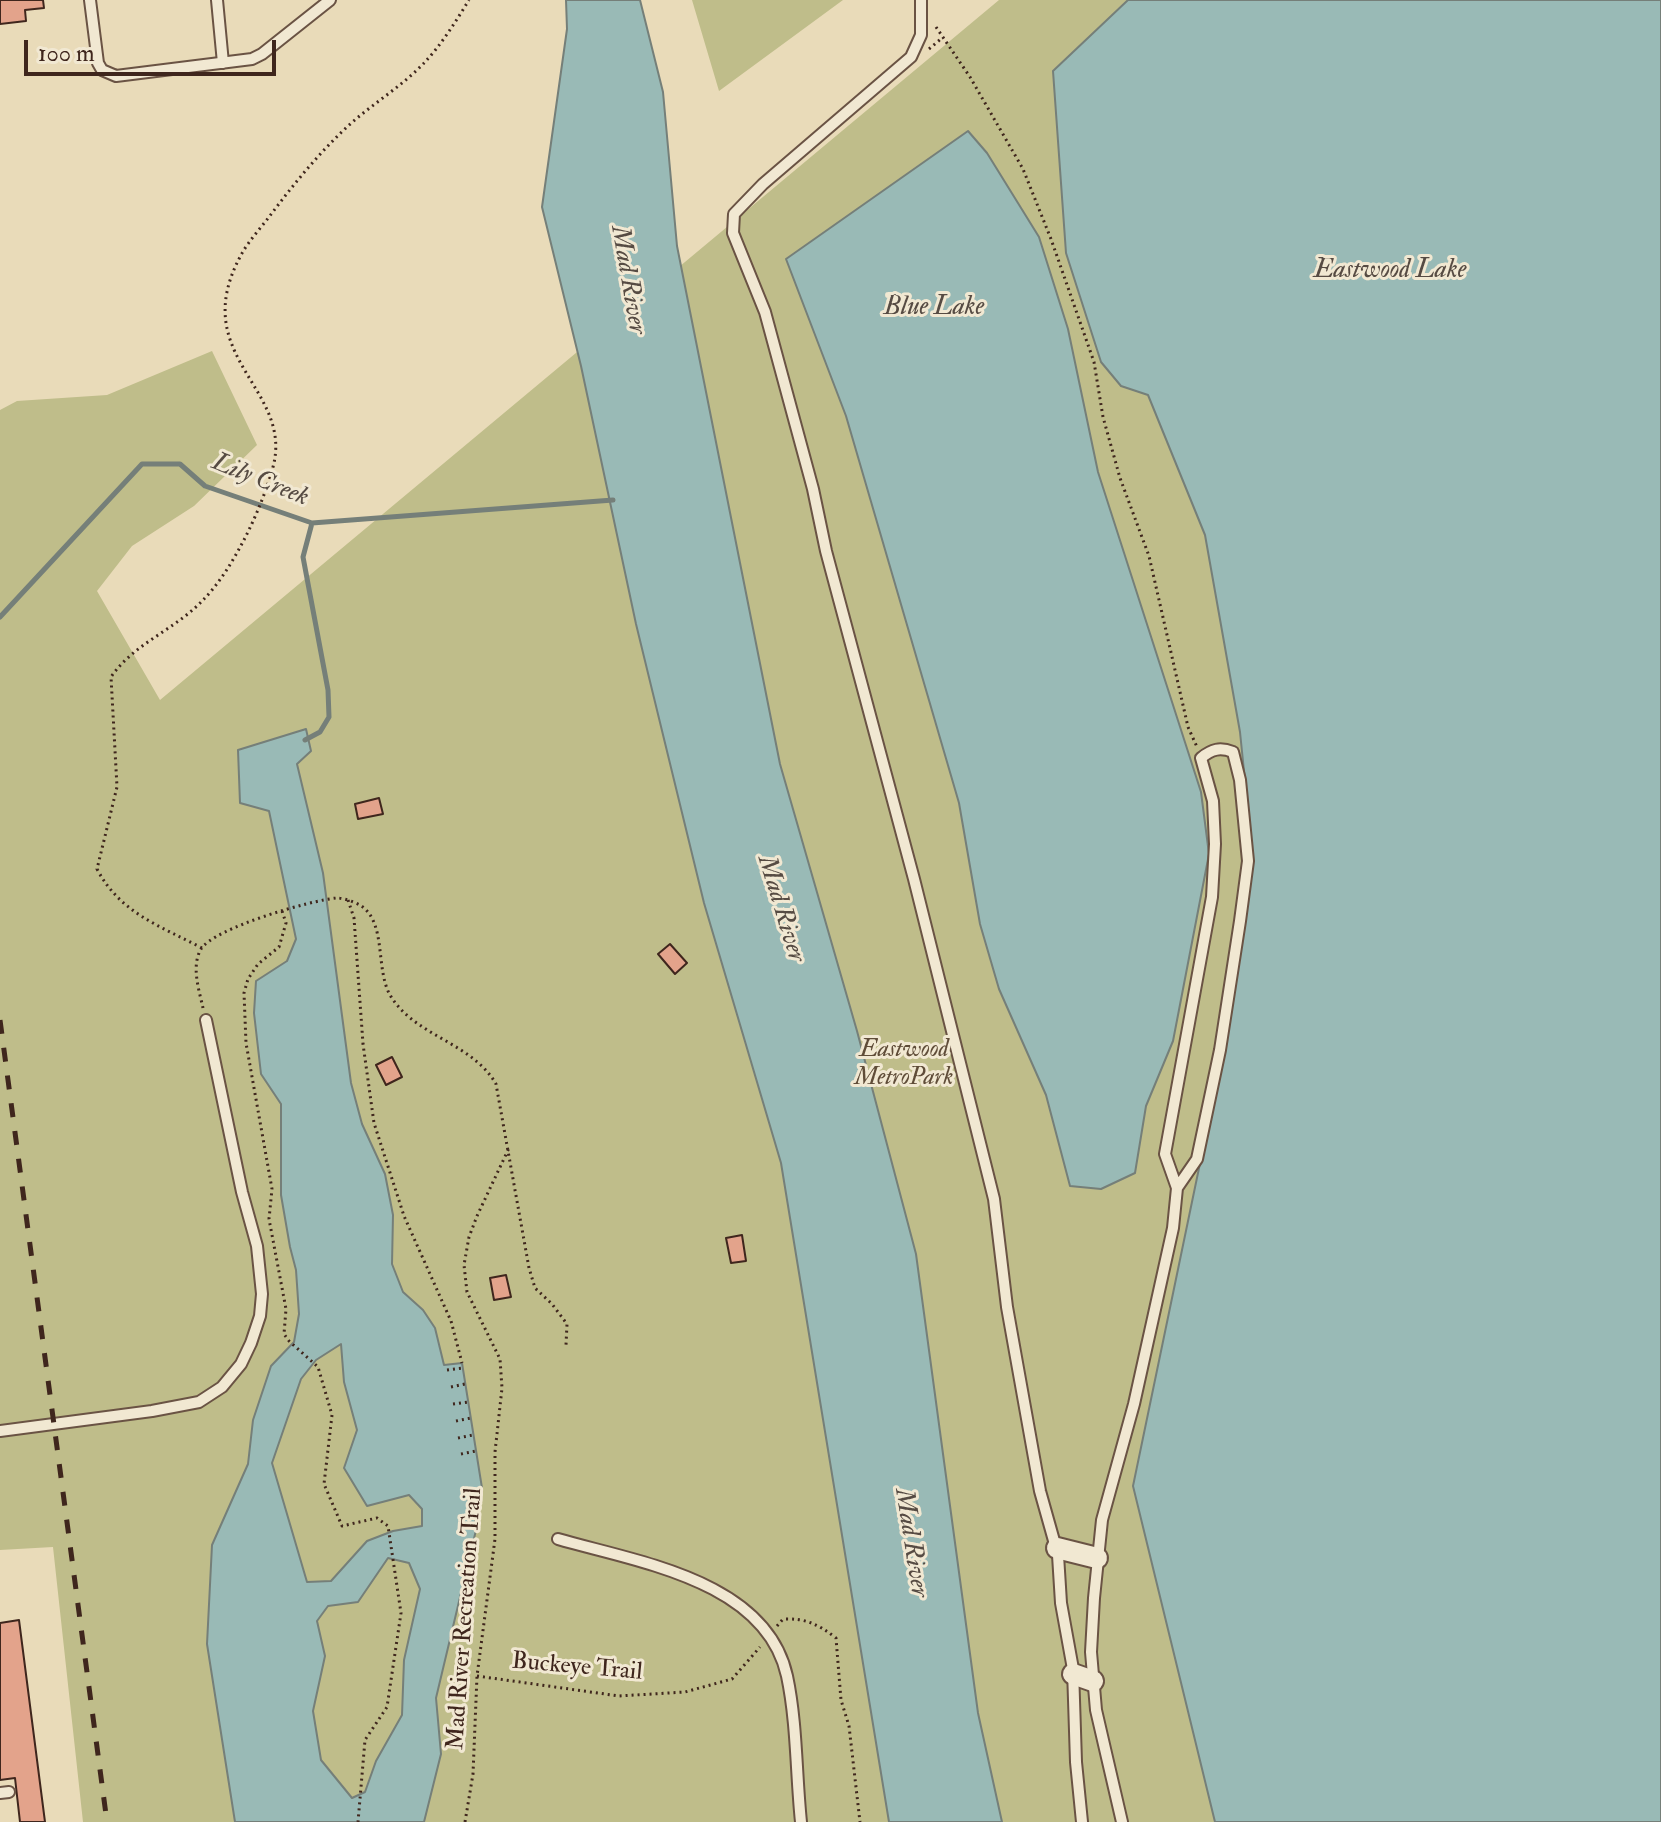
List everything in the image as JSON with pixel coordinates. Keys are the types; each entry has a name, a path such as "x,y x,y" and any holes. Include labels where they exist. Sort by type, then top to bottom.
{"street":[{"path":"1057,1548 1097,1558"}],"lane":[{"path":"90,0 98,63 108,74 116,76 252,59 330,0"},
{"path":"217,0 223,63"},
{"path":"921,0 921,35 911,57 738,208 732,223 733,233 765,312 983,1153 994,1199 1007,1307 1040,1491 1057,1548 1061,1603 1083,1678 1096,1710 1122,1822"},
{"path":"1082,1822 1076,1762 1083,1678 1091,1652 1102,1520 1134,1404 1173,1228 1177,1188 1165,1154 1212,897 1215,844 1213,801 1201,758 1222,748 1233,752 1240,780 1248,861 1220,1050 1197,1159 1177,1188"},
{"path":"0,1431 199,1402 222,1387 241,1364 260,1316 262,1294 257,1246 242,1192 206,1020"},
{"path":"558,1539 693,1577 741,1607 768,1636 786,1673 801,1822"}],"path":[{"path":"202,948 143,918 120,902 107,888 97,869 117,787 111,677 120,663 203,601 246,536 274,464 274,430 264,402 239,363 225,326 225,294 240,256 300,175 348,126 424,64 469,0"},
{"path":"934,21 1023,169 1051,239 1094,362 1103,417 1120,478 1149,556 1188,727 1201,758"},
{"path":"918,58 942,38"},
{"path":"206,1020 196,968 202,948 220,932 284,911 338,898 361,906 375,923 383,980 401,1009 414,1021 479,1062 496,1084 529,1268 535,1288 567,1324 566,1345"},
{"path":"348,900 354,918 363,1044 374,1123 404,1216 451,1321 462,1366 447,1370"},
{"path":"284,911 286,923 279,947 258,964 248,979 244,993 246,1043 272,1189 269,1219 286,1309 284,1334 318,1367 332,1415 324,1484 342,1526 377,1518 388,1526 401,1613 387,1707 365,1740 358,1822"},
{"name":"Mad River Recreation Trail","path":"465,1822 473,1774 477,1676 495,1539 495,1452 502,1388 500,1359 467,1292 464,1265 477,1216 509,1148"},
{"path":"451,1387 465,1384"},
{"path":"453,1404 468,1402"},
{"path":"456,1421 471,1418"},
{"path":"458,1438 473,1435"},
{"path":"461,1454 476,1451"},
{"name":"Buckeye Trail","path":"477,1676 619,1696 685,1692 732,1679 747,1666 783,1619 798,1618 819,1624 836,1638 841,1700 849,1726 860,1822"}],"green space":[{"path":"692,0 843,0 719,91"},
{"name":"Eastwood MetroPark","path":"999,0 1661,0 1661,1822 83,1822 53,1547 0,1550 0,410 17,401 107,395 212,351 257,445 194,506 132,546 97,591 160,700"}],"water":[{"name":"Mad River","path":"566,0 640,0 663,92 677,246 780,764 857,1031 916,1254 978,1713 1002,1822 889,1822 781,1163 704,903 636,624 581,366 542,207 567,29"},
{"name":"Eastwood Lake","path":"1128,0 1661,0 1661,1822 1215,1822 1133,1486 1231,1014 1253,860 1240,732 1205,535 1148,395 1121,386 1101,362 1066,253 1053,71"},
{"name":"Blue Lake","path":"968,131 987,153 1039,237 1068,329 1098,472 1201,792 1209,854 1173,1041 1146,1106 1135,1173 1101,1189 1070,1186 1046,1095 999,989 980,924 959,803 846,416 786,259"},
{"path":"306,729 311,751 297,764 323,873 351,1083 362,1124 385,1174 393,1215 392,1264 403,1292 423,1310 435,1328 444,1365 462,1363 482,1488 465,1492 477,1526 436,1698 441,1754 424,1822 235,1822 207,1644 212,1545 248,1464 253,1420 271,1366 294,1342 299,1314 296,1270 281,1195 281,1104 261,1074 254,1013 256,981 287,961 296,939 269,811 240,803 238,750","holes":["341,1344 344,1382 357,1430 344,1468 367,1506 409,1495 422,1509 422,1526 393,1531 367,1541 331,1581 307,1582 272,1463 301,1379 316,1360","388,1558 409,1563 420,1589 404,1660 402,1715 376,1761 365,1792 352,1798 321,1760 313,1711 325,1656 317,1621 328,1606 358,1602"]}],"building":[{"path":"0,0 43,0 44,8 25,10 26,21 0,24"},
{"path":"379,798 383,814 358,819 355,804"},
{"path":"670,944 687,963 675,974 658,954"},
{"path":"392,1057 402,1077 386,1085 376,1065"},
{"path":"742,1235 746,1261 731,1263 726,1238"},
{"path":"506,1275 511,1297 494,1300 490,1278"},
{"path":"19,1620 45,1822 20,1822 15,1778 0,1780 0,1623"}],"waterway":[{"name":"Lily Creek","path":"0,617 142,464 180,464 205,486 312,523 613,500"},
{"path":"305,740 320,732 329,717 328,690 303,557 312,523"}],"railway":[{"path":"0,1020 107,1822"}]}
